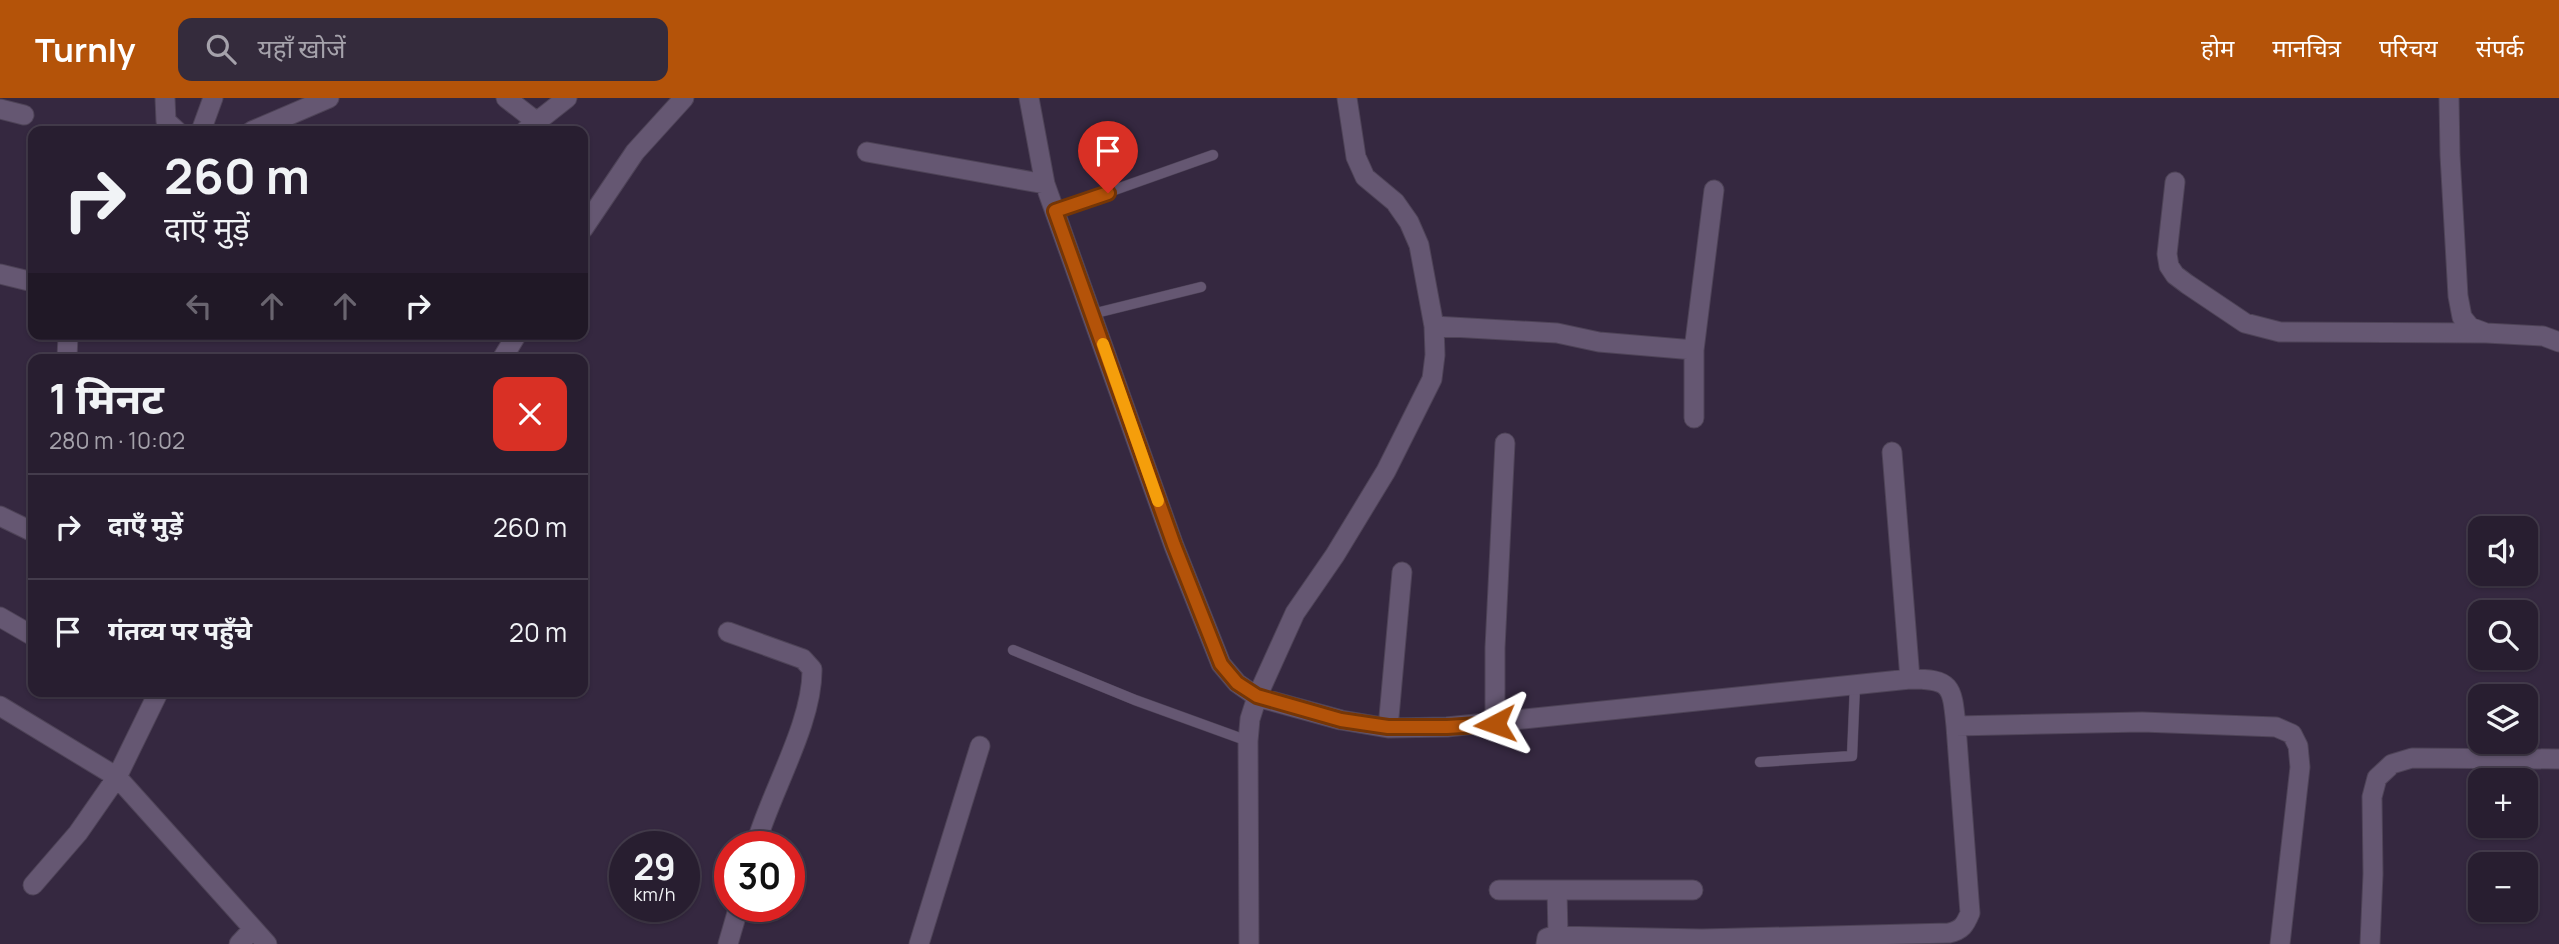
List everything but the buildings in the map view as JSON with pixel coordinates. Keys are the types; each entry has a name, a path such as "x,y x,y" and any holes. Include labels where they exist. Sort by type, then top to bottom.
{"street":[{"path":"165,98 166,121 172,126"},
{"path":"203,126 212,98"},
{"path":"265,126 329,98"},
{"path":"506,98 530,126"},
{"path":"532,126 567,98"},
{"path":"588,222 635,152 684,98"},
{"path":"1028,98 1045,184 1174,545 1221,664 1237,683 1257,696 1341,720 1388,727 1447,727 1910,679 1937,679 1948,687 1954,703 1970,913 1959,930 1883,939 1552,940 1557,890"},
{"path":"1249,944 1248,741 1250,719 1257,696 1295,613 1335,555 1386,471 1433,379 1434,326 1419,245 1409,222 1395,202 1365,177 1356,158 1347,98"},
{"path":"2449,98 2458,296 2462,317 2470,327 2486,333"},
{"path":"0,109 24,115"},
{"path":"867,152 1045,184"},
{"path":"2175,181 2167,254 2169,265 2175,275 2186,284 2245,323 2280,332 2486,333 2543,336 2559,342"},
{"path":"1694,418 1694,350 1714,190"},
{"path":"0,274 28,281"},
{"path":"1434,326 1558,333 1599,342 1694,350"},
{"path":"1495,724 1495,648 1505,443"},
{"path":"1892,452 1910,679"},
{"path":"0,516 28,530"},
{"path":"1388,727 1402,572"},
{"path":"0,617 28,633"},
{"path":"728,632 803,659 812,669 812,683 803,718 761,831"},
{"path":"33,885 78,833 117,777 156,697"},
{"path":"0,706 117,777 267,944"},
{"path":"1956,726 2141,722 2276,727 2292,734 2298,746 2300,767 2280,944"},
{"path":"919,944 980,746"},
{"path":"2370,944 2372,797 2377,778 2392,764 2412,758 2559,759"},
{"path":"1499,890 1693,890"},
{"path":"728,944 734,922"},
{"path":"239,944 253,929"}],"lane":[{"path":"1055,211 1213,155"},
{"path":"1092,314 1201,288"},
{"path":"1013,650 1135,700 1248,741"},
{"path":"1760,762 1852,757 1855,685"}],"slow traffic":[{"path":"1103,344 1158,501"}],"route":[{"path":"1108,193 1055,211 1174,545 1221,664 1237,683 1257,696 1341,720 1388,727 1495,724"}]}
